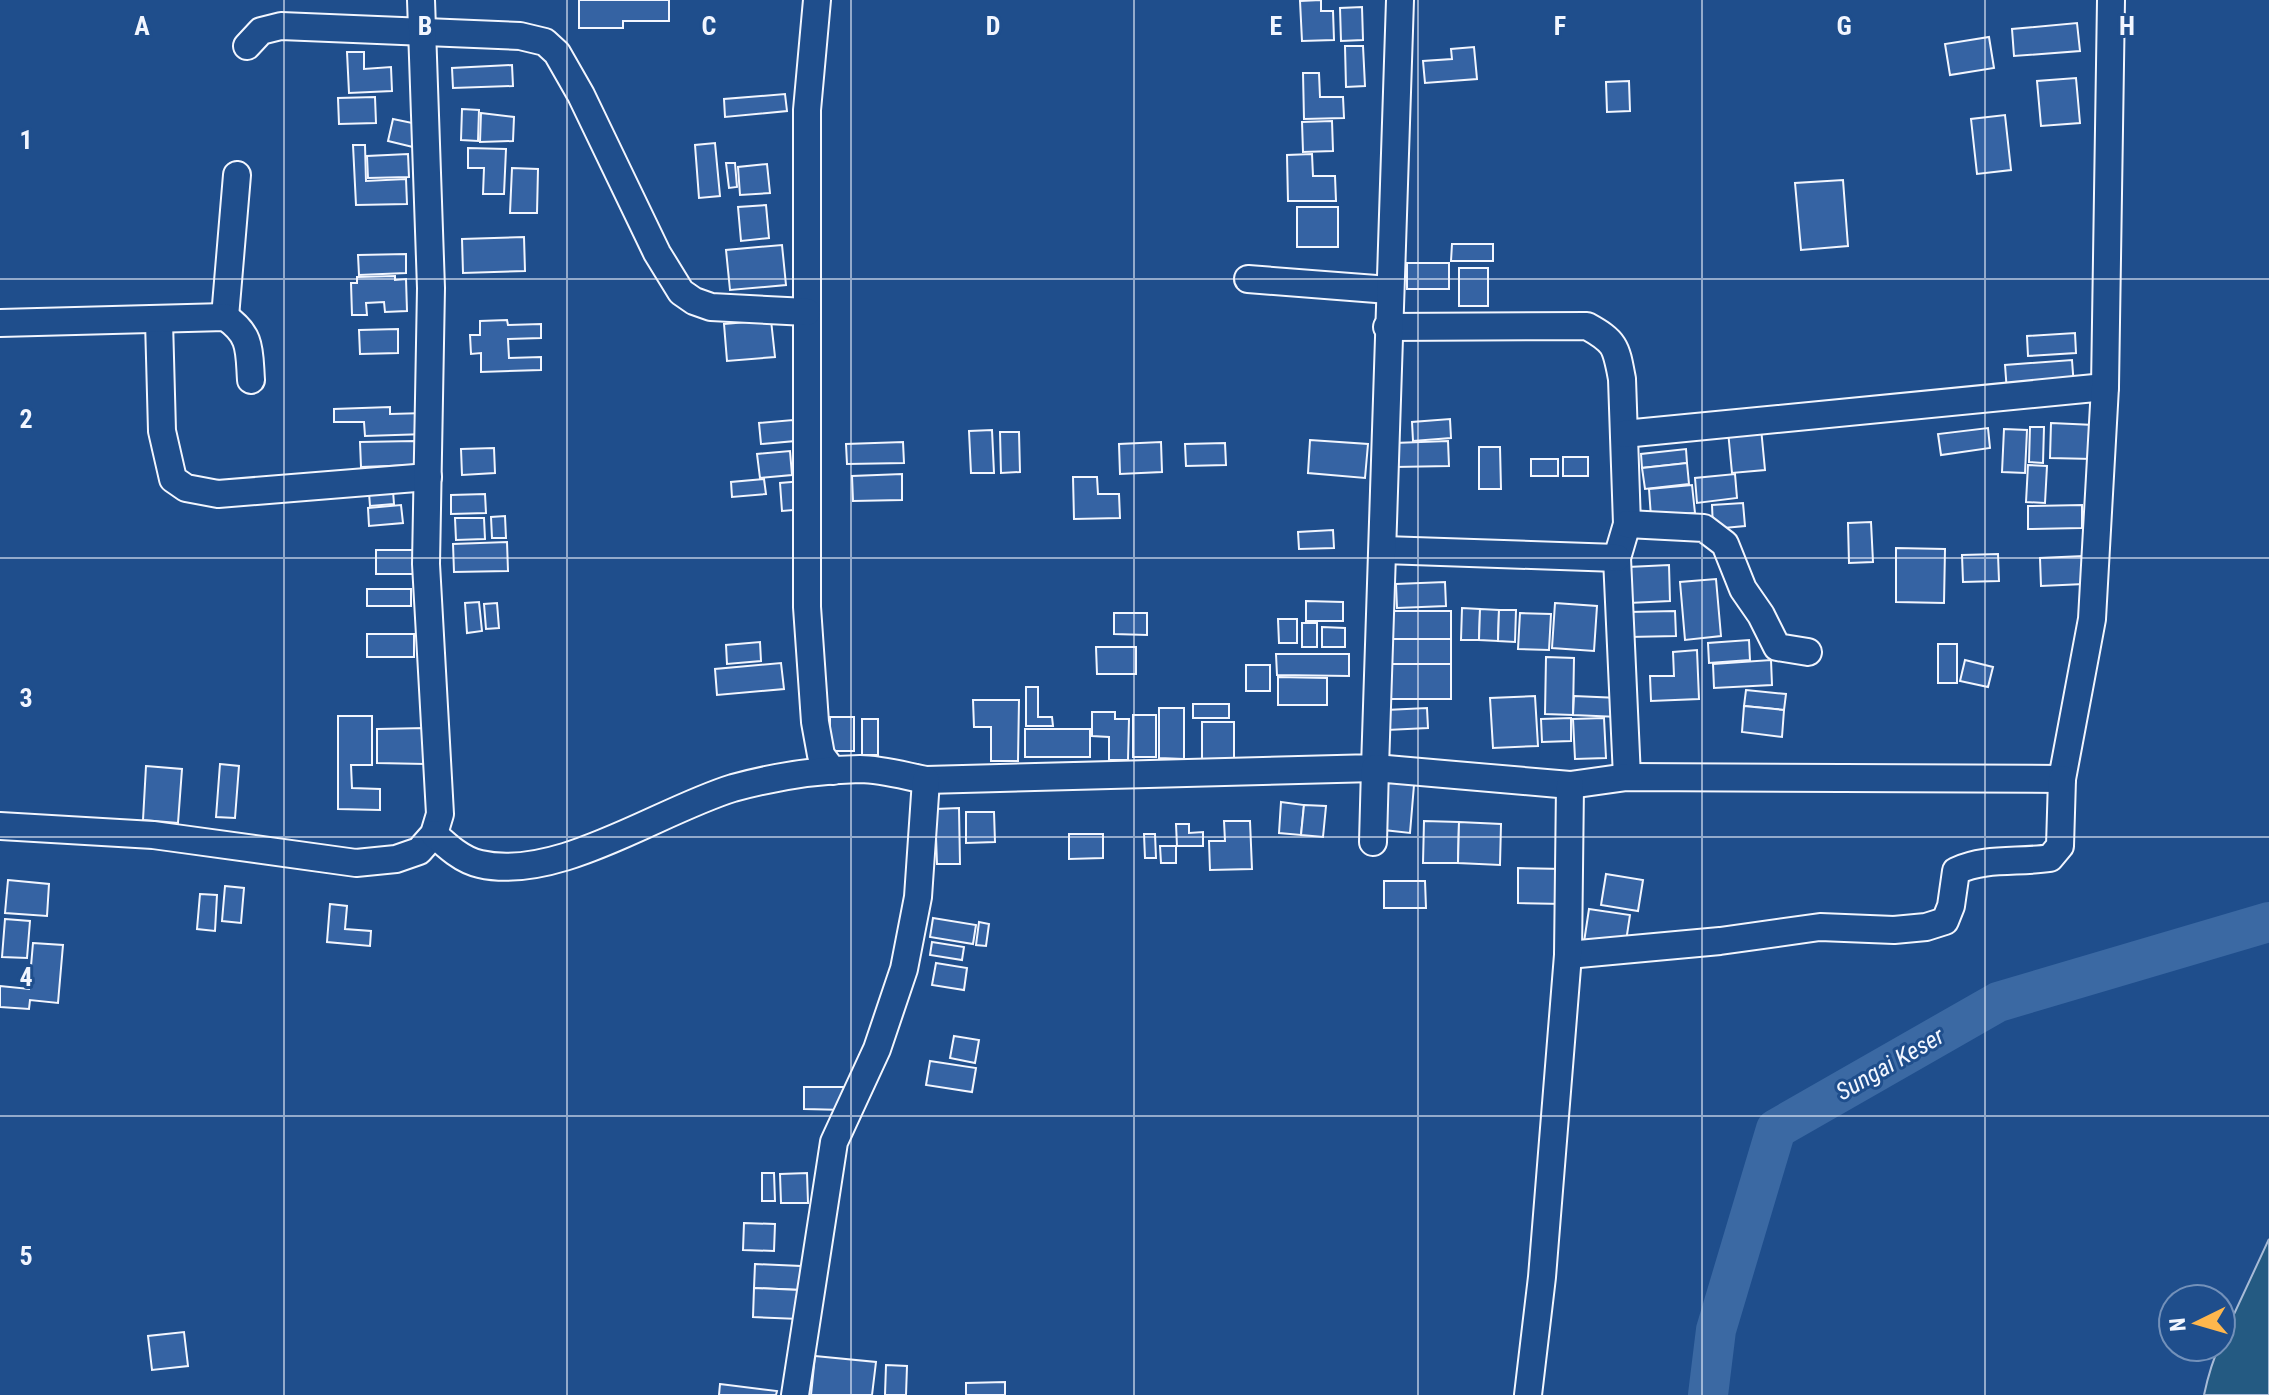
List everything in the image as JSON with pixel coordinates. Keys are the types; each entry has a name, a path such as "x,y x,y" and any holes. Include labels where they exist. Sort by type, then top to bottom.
{"street":[{"path":"0,826 153,835 356,863 396,859 419,851 434,834 440,814 426,564 431,288 421,0"},
{"path":"817,0 807,110 807,607 815,722 821,755 833,771"},
{"path":"1373,842 1384,550 1387,327 1400,0"},
{"path":"1568,955 1720,941 1820,927 1894,930 1926,927 1945,921 1956,871 1972,863 1992,860 2025,862 2050,858 2060,846 2062,779 2092,619 2105,387 2111,0"},
{"path":"247,46 261,31 281,26 520,36 545,42 557,53 581,95 657,253 681,292 711,307 807,312"},
{"path":"225,317 237,175"},
{"path":"1248,279 1389,290"},
{"path":"0,323 225,317 240,327 249,344 251,380"},
{"path":"159,321 162,431 173,479 186,488 218,494 428,477"},
{"path":"1387,327 1587,326 1609,338 1618,356 1622,379 1627,524 1617,558 1627,777"},
{"path":"1624,434 2105,387"},
{"path":"1627,524 1704,528 1725,544 1743,589 1777,647 1808,652"},
{"path":"1384,550 1617,558"},
{"path":"434,834 455,852 479,864 523,866 552,862 733,788 772,779 863,769 926,780 1375,768 1570,785 1627,777 2062,779"},
{"path":"795,1395 834,1142 877,1049 904,969 918,897 926,780"},
{"path":"1528,1395 1542,1277 1568,955 1570,785"}],"shaded area":[{"path":"2269,1239 2269,1395 2204,1395 2212,1363 2237,1363 2237,1307"}],"building":[{"path":"579,0 669,0 669,21 623,21 623,28 579,28"},
{"path":"1321,0 1321,11 1333,11 1334,40 1302,41 1300,1"},
{"path":"1362,7 1363,40 1341,41 1340,8"},
{"path":"2077,23 2080,51 2014,56 2012,29"},
{"path":"1989,37 1994,68 1950,75 1945,44"},
{"path":"1345,46 1363,46 1365,86 1346,87"},
{"path":"1474,47 1477,79 1425,83 1423,61 1452,59 1451,49"},
{"path":"347,52 364,52 364,69 391,67 392,91 349,93"},
{"path":"512,65 513,86 453,88 452,68"},
{"path":"1303,73 1319,73 1320,97 1343,97 1344,118 1304,119"},
{"path":"2076,78 2080,123 2041,126 2037,81"},
{"path":"1629,81 1630,111 1607,112 1606,82"},
{"path":"785,94 787,111 725,117 724,99"},
{"path":"375,97 376,123 339,124 338,98"},
{"path":"462,109 479,110 478,141 461,140"},
{"path":"481,113 514,117 513,141 480,142"},
{"path":"2005,115 2011,170 1977,174 1971,119"},
{"path":"393,119 422,125 417,148 388,141"},
{"path":"1332,121 1333,151 1303,152 1302,122"},
{"path":"715,143 720,196 699,198 695,145"},
{"path":"353,145 365,145 366,181 406,179 407,204 356,205"},
{"path":"468,148 506,149 504,194 483,194 484,168 468,168"},
{"path":"408,154 409,177 368,178 367,156"},
{"path":"1312,154 1313,176 1335,176 1336,201 1288,201 1287,155"},
{"path":"726,163 735,163 737,187 729,188"},
{"path":"767,164 770,193 740,195 738,167"},
{"path":"512,168 538,169 537,213 510,213"},
{"path":"1843,180 1848,246 1801,250 1795,183"},
{"path":"766,205 769,238 741,241 738,207"},
{"path":"1297,207 1338,207 1338,247 1297,247"},
{"path":"524,237 525,271 463,273 462,239"},
{"path":"1452,244 1493,244 1493,261 1451,261"},
{"path":"782,245 786,285 730,290 726,250"},
{"path":"406,254 406,273 359,275 358,255"},
{"path":"1407,263 1449,263 1449,289 1407,289"},
{"path":"1459,268 1488,268 1488,306 1459,306"},
{"path":"395,276 395,280 406,279 407,311 385,312 384,302 366,303 367,315 352,315 351,283 357,283 357,277"},
{"path":"507,320 508,325 541,324 541,338 508,339 509,358 541,357 541,370 481,372 481,353 471,354 470,335 480,335 480,321"},
{"path":"771,320 775,357 727,361 724,324"},
{"path":"398,329 398,353 360,354 359,330"},
{"path":"2075,333 2076,353 2028,356 2027,336"},
{"path":"2072,360 2074,387 2007,392 2005,365"},
{"path":"390,407 390,414 425,413 426,434 365,436 364,422 334,422 334,409"},
{"path":"1450,419 1451,438 1413,441 1412,422"},
{"path":"793,420 795,441 761,444 759,423"},
{"path":"2051,423 2094,425 2093,459 2050,458"},
{"path":"2030,427 2044,427 2043,463 2029,462"},
{"path":"1761,428 1765,470 1732,473 1728,431"},
{"path":"1988,428 1990,448 1941,455 1938,434"},
{"path":"2004,429 2027,430 2025,473 2002,472"},
{"path":"992,430 994,473 971,473 969,431"},
{"path":"1000,432 1019,432 1020,472 1001,473"},
{"path":"1310,440 1368,444 1365,478 1308,473"},
{"path":"415,441 415,465 361,467 360,442"},
{"path":"1448,441 1449,466 1395,467 1394,443"},
{"path":"903,442 904,463 847,464 846,444"},
{"path":"1161,442 1162,472 1120,474 1119,444"},
{"path":"1225,443 1226,465 1186,466 1185,444"},
{"path":"1479,447 1500,447 1501,489 1479,489"},
{"path":"494,448 495,473 462,475 461,449"},
{"path":"1686,449 1687,463 1642,468 1641,454"},
{"path":"790,451 792,475 760,478 757,454"},
{"path":"1563,457 1588,457 1588,476 1563,476"},
{"path":"1531,459 1558,459 1558,476 1531,476"},
{"path":"1687,463 1689,484 1645,489 1642,468"},
{"path":"2028,465 2047,466 2045,503 2026,502"},
{"path":"902,474 902,500 853,501 852,476"},
{"path":"1735,474 1737,498 1697,503 1695,478"},
{"path":"1073,477 1097,477 1098,494 1119,494 1120,518 1074,519"},
{"path":"764,479 766,494 732,497 731,482"},
{"path":"803,481 805,509 782,511 780,483"},
{"path":"1692,485 1695,513 1651,517 1649,489"},
{"path":"393,491 394,504 370,506 369,493"},
{"path":"485,494 486,513 451,514 451,495"},
{"path":"1743,503 1745,526 1713,529 1712,505"},
{"path":"401,505 403,523 369,526 368,508"},
{"path":"2082,505 2082,528 2028,529 2028,506"},
{"path":"505,516 506,538 492,538 491,517"},
{"path":"455,518 484,518 485,539 456,540"},
{"path":"1871,522 1873,562 1849,563 1848,523"},
{"path":"1333,530 1334,548 1299,549 1298,532"},
{"path":"507,542 508,571 454,572 453,544"},
{"path":"1896,548 1945,549 1944,603 1896,602"},
{"path":"376,550 415,550 415,574 376,574"},
{"path":"1998,554 1999,581 1963,582 1962,555"},
{"path":"2083,556 2084,584 2041,586 2040,558"},
{"path":"1669,565 1670,601 1629,603 1628,567"},
{"path":"1716,579 1721,636 1685,640 1680,582"},
{"path":"1445,582 1446,606 1397,608 1396,584"},
{"path":"367,589 411,589 411,606 367,606"},
{"path":"1306,601 1343,602 1343,621 1306,621"},
{"path":"479,602 482,631 467,633 465,603"},
{"path":"497,603 499,628 486,629 484,604"},
{"path":"1555,603 1597,606 1594,651 1552,648"},
{"path":"1462,608 1480,609 1479,640 1461,640"},
{"path":"1480,609 1499,610 1498,641 1479,640"},
{"path":"1499,610 1516,610 1515,642 1498,641"},
{"path":"1387,611 1451,611 1451,639 1388,639"},
{"path":"1675,611 1676,636 1629,637 1629,612"},
{"path":"1114,613 1147,613 1147,635 1114,634"},
{"path":"1520,613 1551,614 1549,650 1518,649"},
{"path":"1278,619 1297,619 1297,643 1279,643"},
{"path":"1302,623 1317,623 1317,647 1302,647"},
{"path":"1322,627 1345,628 1345,647 1322,647"},
{"path":"367,634 414,634 414,657 367,657"},
{"path":"1388,639 1451,639 1451,664 1388,664"},
{"path":"1749,640 1750,660 1709,663 1708,643"},
{"path":"760,642 761,661 727,664 726,645"},
{"path":"1938,644 1957,644 1957,683 1938,683"},
{"path":"1096,647 1136,647 1136,674 1097,674"},
{"path":"1697,650 1699,699 1651,701 1650,676 1674,676 1673,652"},
{"path":"1276,654 1349,654 1349,676 1277,675"},
{"path":"1546,657 1574,658 1573,715 1545,714"},
{"path":"1771,660 1772,685 1714,688 1713,664"},
{"path":"1965,660 1993,667 1988,687 1960,681"},
{"path":"781,663 784,689 717,695 715,669"},
{"path":"1388,664 1451,664 1451,699 1387,699"},
{"path":"1246,665 1270,665 1270,691 1246,691"},
{"path":"1278,677 1327,678 1327,705 1278,705"},
{"path":"1026,687 1038,687 1038,717 1052,717 1053,726 1026,726"},
{"path":"1746,690 1786,694 1784,710 1744,706"},
{"path":"1535,696 1538,746 1493,748 1490,698"},
{"path":"1574,696 1619,698 1619,717 1573,715"},
{"path":"973,700 1019,700 1018,761 991,761 991,727 974,727"},
{"path":"1193,704 1229,704 1229,718 1193,718"},
{"path":"1744,706 1784,710 1782,737 1742,732"},
{"path":"1159,708 1184,708 1184,759 1159,758"},
{"path":"1427,708 1428,728 1387,730 1386,710"},
{"path":"1092,712 1115,712 1115,719 1129,719 1128,760 1109,760 1109,737 1092,736"},
{"path":"1133,715 1156,715 1156,757 1133,757"},
{"path":"338,716 372,716 372,765 351,765 352,788 380,789 380,810 338,809"},
{"path":"830,717 854,717 854,751 830,751"},
{"path":"1571,718 1571,741 1542,742 1541,719"},
{"path":"1604,718 1606,758 1575,759 1573,719"},
{"path":"862,719 878,719 878,755 862,755"},
{"path":"1202,722 1234,722 1234,771 1202,771"},
{"path":"425,728 425,764 377,763 377,729"},
{"path":"1025,729 1090,729 1090,757 1025,757"},
{"path":"220,764 239,766 235,818 216,817"},
{"path":"146,766 182,769 178,823 143,820"},
{"path":"1388,782 1414,785 1410,833 1384,830"},
{"path":"1281,802 1304,805 1301,835 1279,833"},
{"path":"1304,805 1326,806 1323,837 1301,835"},
{"path":"959,808 960,864 937,864 935,809"},
{"path":"966,812 994,812 995,842 966,843"},
{"path":"1224,821 1250,821 1252,869 1210,870 1209,841 1225,841"},
{"path":"1424,821 1459,822 1458,863 1423,863"},
{"path":"1459,822 1501,824 1500,865 1458,863"},
{"path":"1176,824 1189,824 1189,833 1203,832 1203,846 1177,846"},
{"path":"1069,834 1103,834 1103,858 1069,859"},
{"path":"1144,834 1155,834 1156,858 1145,858"},
{"path":"1160,846 1176,846 1176,863 1161,863"},
{"path":"1518,868 1565,869 1564,904 1518,903"},
{"path":"1606,874 1643,880 1638,911 1601,905"},
{"path":"8,880 49,884 47,916 5,913"},
{"path":"1384,881 1425,881 1426,908 1384,908"},
{"path":"225,886 244,888 241,923 222,921"},
{"path":"200,894 217,895 215,931 197,929"},
{"path":"330,904 347,906 345,929 371,931 370,946 327,942"},
{"path":"1589,909 1630,915 1625,948 1584,942"},
{"path":"933,918 976,925 973,944 930,937"},
{"path":"5,919 30,921 27,958 2,957"},
{"path":"979,922 989,924 986,946 976,945"},
{"path":"932,942 964,947 962,960 930,955"},
{"path":"33,943 63,945 58,1003 30,1000 29,1009 0,1007 0,986 29,989"},
{"path":"936,963 967,968 964,990 932,985"},
{"path":"954,1036 979,1040 975,1063 950,1058"},
{"path":"930,1061 976,1068 972,1092 926,1085"},
{"path":"804,1087 845,1087 845,1110 804,1109"},
{"path":"762,1173 774,1173 775,1201 762,1201"},
{"path":"807,1173 808,1203 781,1203 780,1174"},
{"path":"744,1223 775,1224 774,1251 743,1250"},
{"path":"755,1264 801,1266 800,1290 754,1288"},
{"path":"754,1288 800,1290 799,1319 753,1317"},
{"path":"184,1332 188,1366 152,1370 148,1336"},
{"path":"815,1356 876,1362 872,1395 811,1395"},
{"path":"886,1365 907,1366 906,1395 885,1395"},
{"path":"1005,1382 1005,1395 966,1395 966,1383"},
{"path":"720,1384 777,1391 776,1395 719,1395"}],"waterway":[{"name":"Sungai Keser","path":"1708,1395 1716,1330 1776,1129 1998,1002 2269,922"}]}
